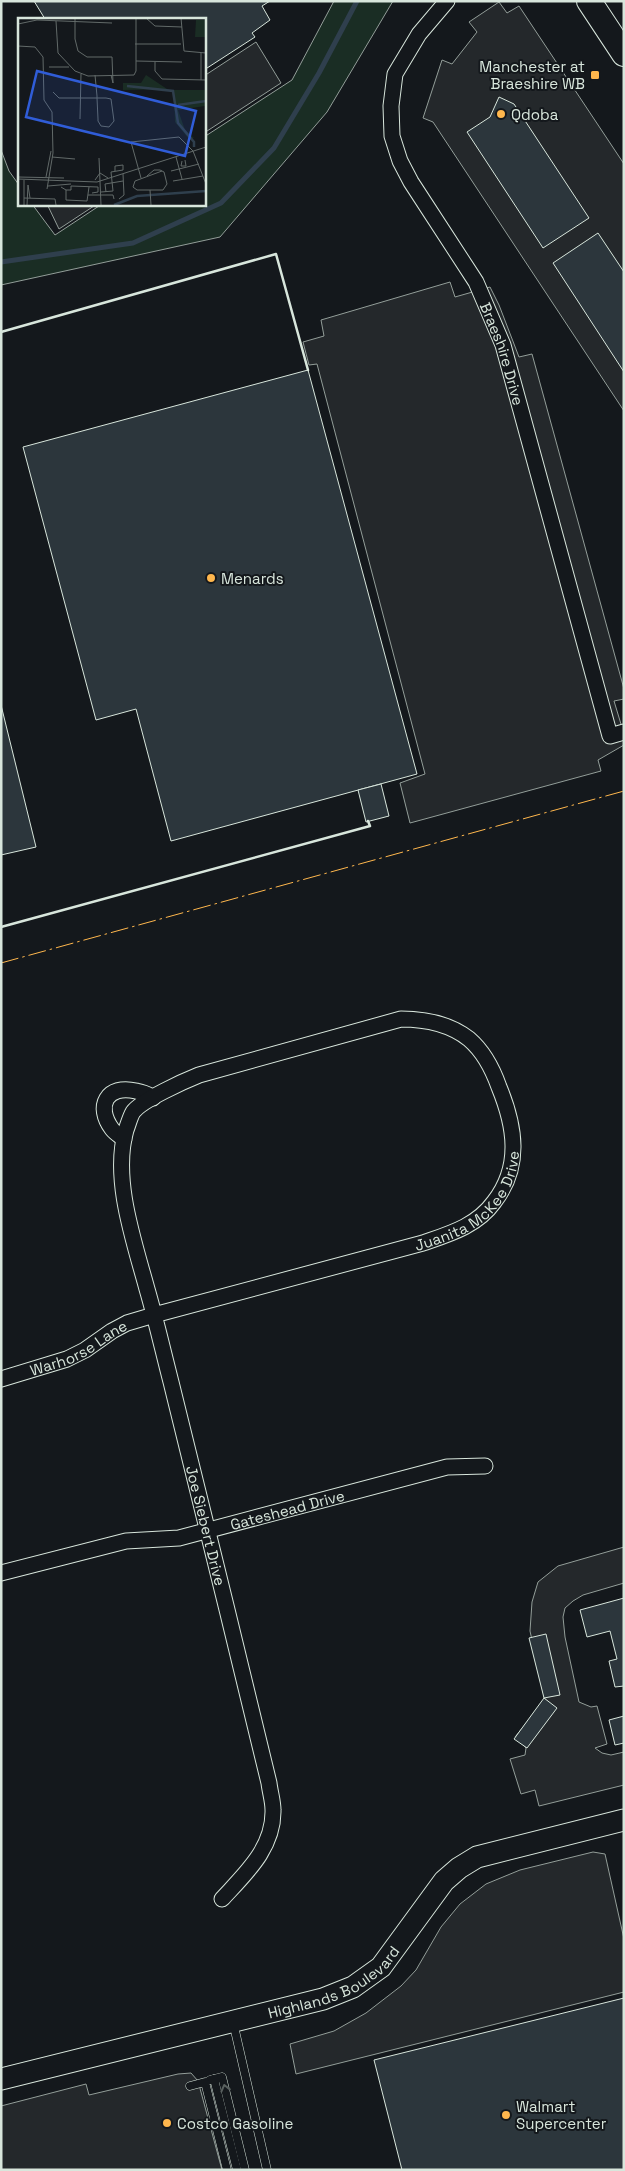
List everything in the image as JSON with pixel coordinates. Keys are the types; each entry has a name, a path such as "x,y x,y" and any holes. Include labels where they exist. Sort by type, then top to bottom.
{"main road":[{"path":"589,1 624,54"}],"street":[{"name":"Braeshire Drive","path":"447,1 418,34 395,74 391,106 392,136 400,160 411,182 476,282 503,345 617,734"},
{"name":"Juanita McKee Drive","path":"133,1112 168,1088 200,1075 401,1019 420,1019 440,1024 469,1039 492,1067 512,1125 514,1146 509,1173 495,1202 477,1220 455,1232 423,1243 154,1315"},
{"path":"124,1139 113,1130 106,1118 104,1108 107,1097 116,1089 127,1089 148,1094 153,1098"},
{"name":"Joe Siebert Drive","path":"133,1112 121,1153 124,1189 269,1783 273,1811 271,1826 258,1860 222,1899"},
{"name":"Warhorse Lane","path":"1,1378 67,1359 85,1350 112,1331 128,1323 154,1315"},
{"name":"Gateshead Drive","path":"1,1573 126,1541 179,1538 447,1467 485,1466"},
{"name":"Highlands Boulevard","path":"1,2079 323,1999 353,1987 382,1967 444,1881 459,1868 477,1858 624,1820"}],"lane":[{"path":"233,2020 267,2170"},
{"path":"190,2086 222,2077 245,2170"},
{"path":"214,2079 237,2170"},
{"path":"205,2082 227,2170"}],"green space":[{"path":"334,1 393,1 327,112 220,237 1,285 1,150 9,171 18,184 18,205 33,205 55,235 100,205 205,205 205,136 292,80"}],"shaded area":[{"path":"499,2 507,13 519,6 624,164 624,411 433,122 423,118 442,60 452,64 477,32 469,22"},
{"path":"256,42 281,83 205,132 205,75"},
{"path":"47,205 95,205 59,229"},
{"path":"450,282 455,297 490,287 519,357 532,354 624,689 624,699 614,701 624,734 624,745 598,760 601,771 410,823 400,783 425,774 317,364 309,365 303,342 324,336 321,320"},
{"path":"624,1547 624,1583 583,1595 565,1608 563,1617 565,1637 579,1702 591,1707 597,1706 607,1744 595,1748 602,1753 611,1755 624,1752 624,1785 539,1806 535,1790 521,1794 510,1759 525,1755 526,1748 515,1737 545,1700 530,1631 532,1602 538,1582 558,1566"},
{"path":"593,1852 605,1854 624,1939 624,1992 296,2074 290,2044 334,2031 366,2013 401,1986 416,1970 441,1927 460,1904 486,1884 520,1870"},
{"path":"191,2073 198,2081 222,2170 1,2170 1,2106 86,2084 89,2095 178,2074"}],"building":[{"path":"34,1 270,1 262,6 270,20 252,33 255,37 205,69 205,18 44,18"},
{"path":"499,97 514,104 589,218 543,248 467,132 490,117"},
{"path":"598,233 624,272 624,372 553,263"},
{"name":"Menards","path":"308,370 417,774 171,841 136,709 96,720 23,447"},
{"path":"1,705 36,847 1,855"},
{"path":"381,784 389,816 366,822 358,790"},
{"path":"624,1598 624,1686 615,1687 609,1661 617,1659 610,1631 587,1637 580,1610"},
{"path":"546,1634 560,1695 544,1698 529,1638"},
{"path":"544,1698 557,1708 527,1748 514,1739"},
{"path":"624,1716 624,1743 615,1745 609,1720"},
{"name":"Walmart Supercenter","path":"624,1998 624,2170 402,2170 374,2060"}],"waterway":[{"path":"1,262 133,243 221,203 274,148 319,73 357,1"}],"wall":[{"path":"1,332 276,254 308,370"},
{"path":"1,927 370,826 368,821"}],"power":[{"path":"1,963 624,791"}],"place":[{"name":"Manchester at Braeshire WB","path":"595,75"},
{"name":"Qdoba","path":"501,114"},
{"name":"Menards","path":"211,578"},
{"name":"Walmart Supercenter","path":"506,2115"},
{"name":"Costco Gasoline","path":"167,2123"}]}
